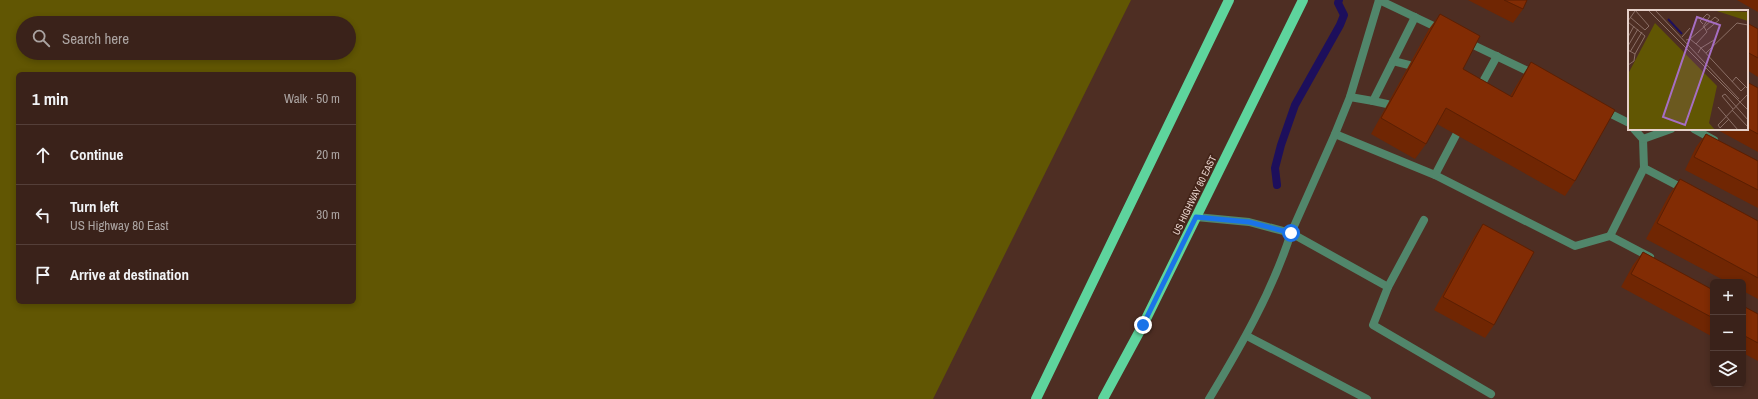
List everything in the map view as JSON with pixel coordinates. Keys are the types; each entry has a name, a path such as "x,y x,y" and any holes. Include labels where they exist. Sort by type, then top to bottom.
{"main road":[{"path":"1036,399 1229,0"},
{"name":"US HIGHWAY 80 EAST","path":"1103,399 1143,325 1303,0"}],"lane":[{"path":"1209,399 1247,336 1282,261 1291,233 1350,97 1379,0 1546,80"},
{"path":"1373,101 1415,17"},
{"path":"1475,97 1480,81 1497,56"},
{"path":"1393,61 1409,65"},
{"path":"1350,97 1387,104"},
{"path":"1594,105 1628,122"},
{"path":"1610,236 1644,168 1642,139 1635,130"},
{"path":"1642,139 1668,130"},
{"path":"1696,130 1719,142"},
{"path":"1335,134 1435,175 1575,246 1610,236 1657,261"},
{"path":"1435,175 1456,135"},
{"path":"1644,168 1692,193"},
{"path":"1196,217 1249,222 1291,233 1388,287"},
{"path":"1424,220 1388,287 1373,325 1491,394"},
{"path":"1247,336 1366,399"}],"shaded area":[{"path":"0,0 1131,0 933,399 0,399"}],"building":[{"path":"1504,0 1527,0 1523,9"},
{"path":"1440,14 1480,36 1463,69 1512,97 1531,62 1615,110 1575,181 1446,108 1426,144 1381,118"},
{"path":"1748,24 1758,29 1758,58 1748,53"},
{"path":"1748,83 1758,88 1758,134 1748,129"},
{"path":"1706,134 1758,161 1758,190 1694,157"},
{"path":"1680,179 1758,221 1758,278 1657,223"},
{"path":"1483,224 1534,252 1494,325 1443,297"},
{"path":"1643,252 1710,288 1710,316 1631,274"},
{"path":"1746,308 1758,314 1758,343 1746,337"}],"waterway":[{"path":"1277,185 1275,168 1281,145 1295,105 1340,25 1344,15 1338,3 1339,0"}],"route":[{"path":"1143,325 1196,217 1249,222 1291,233"}]}
